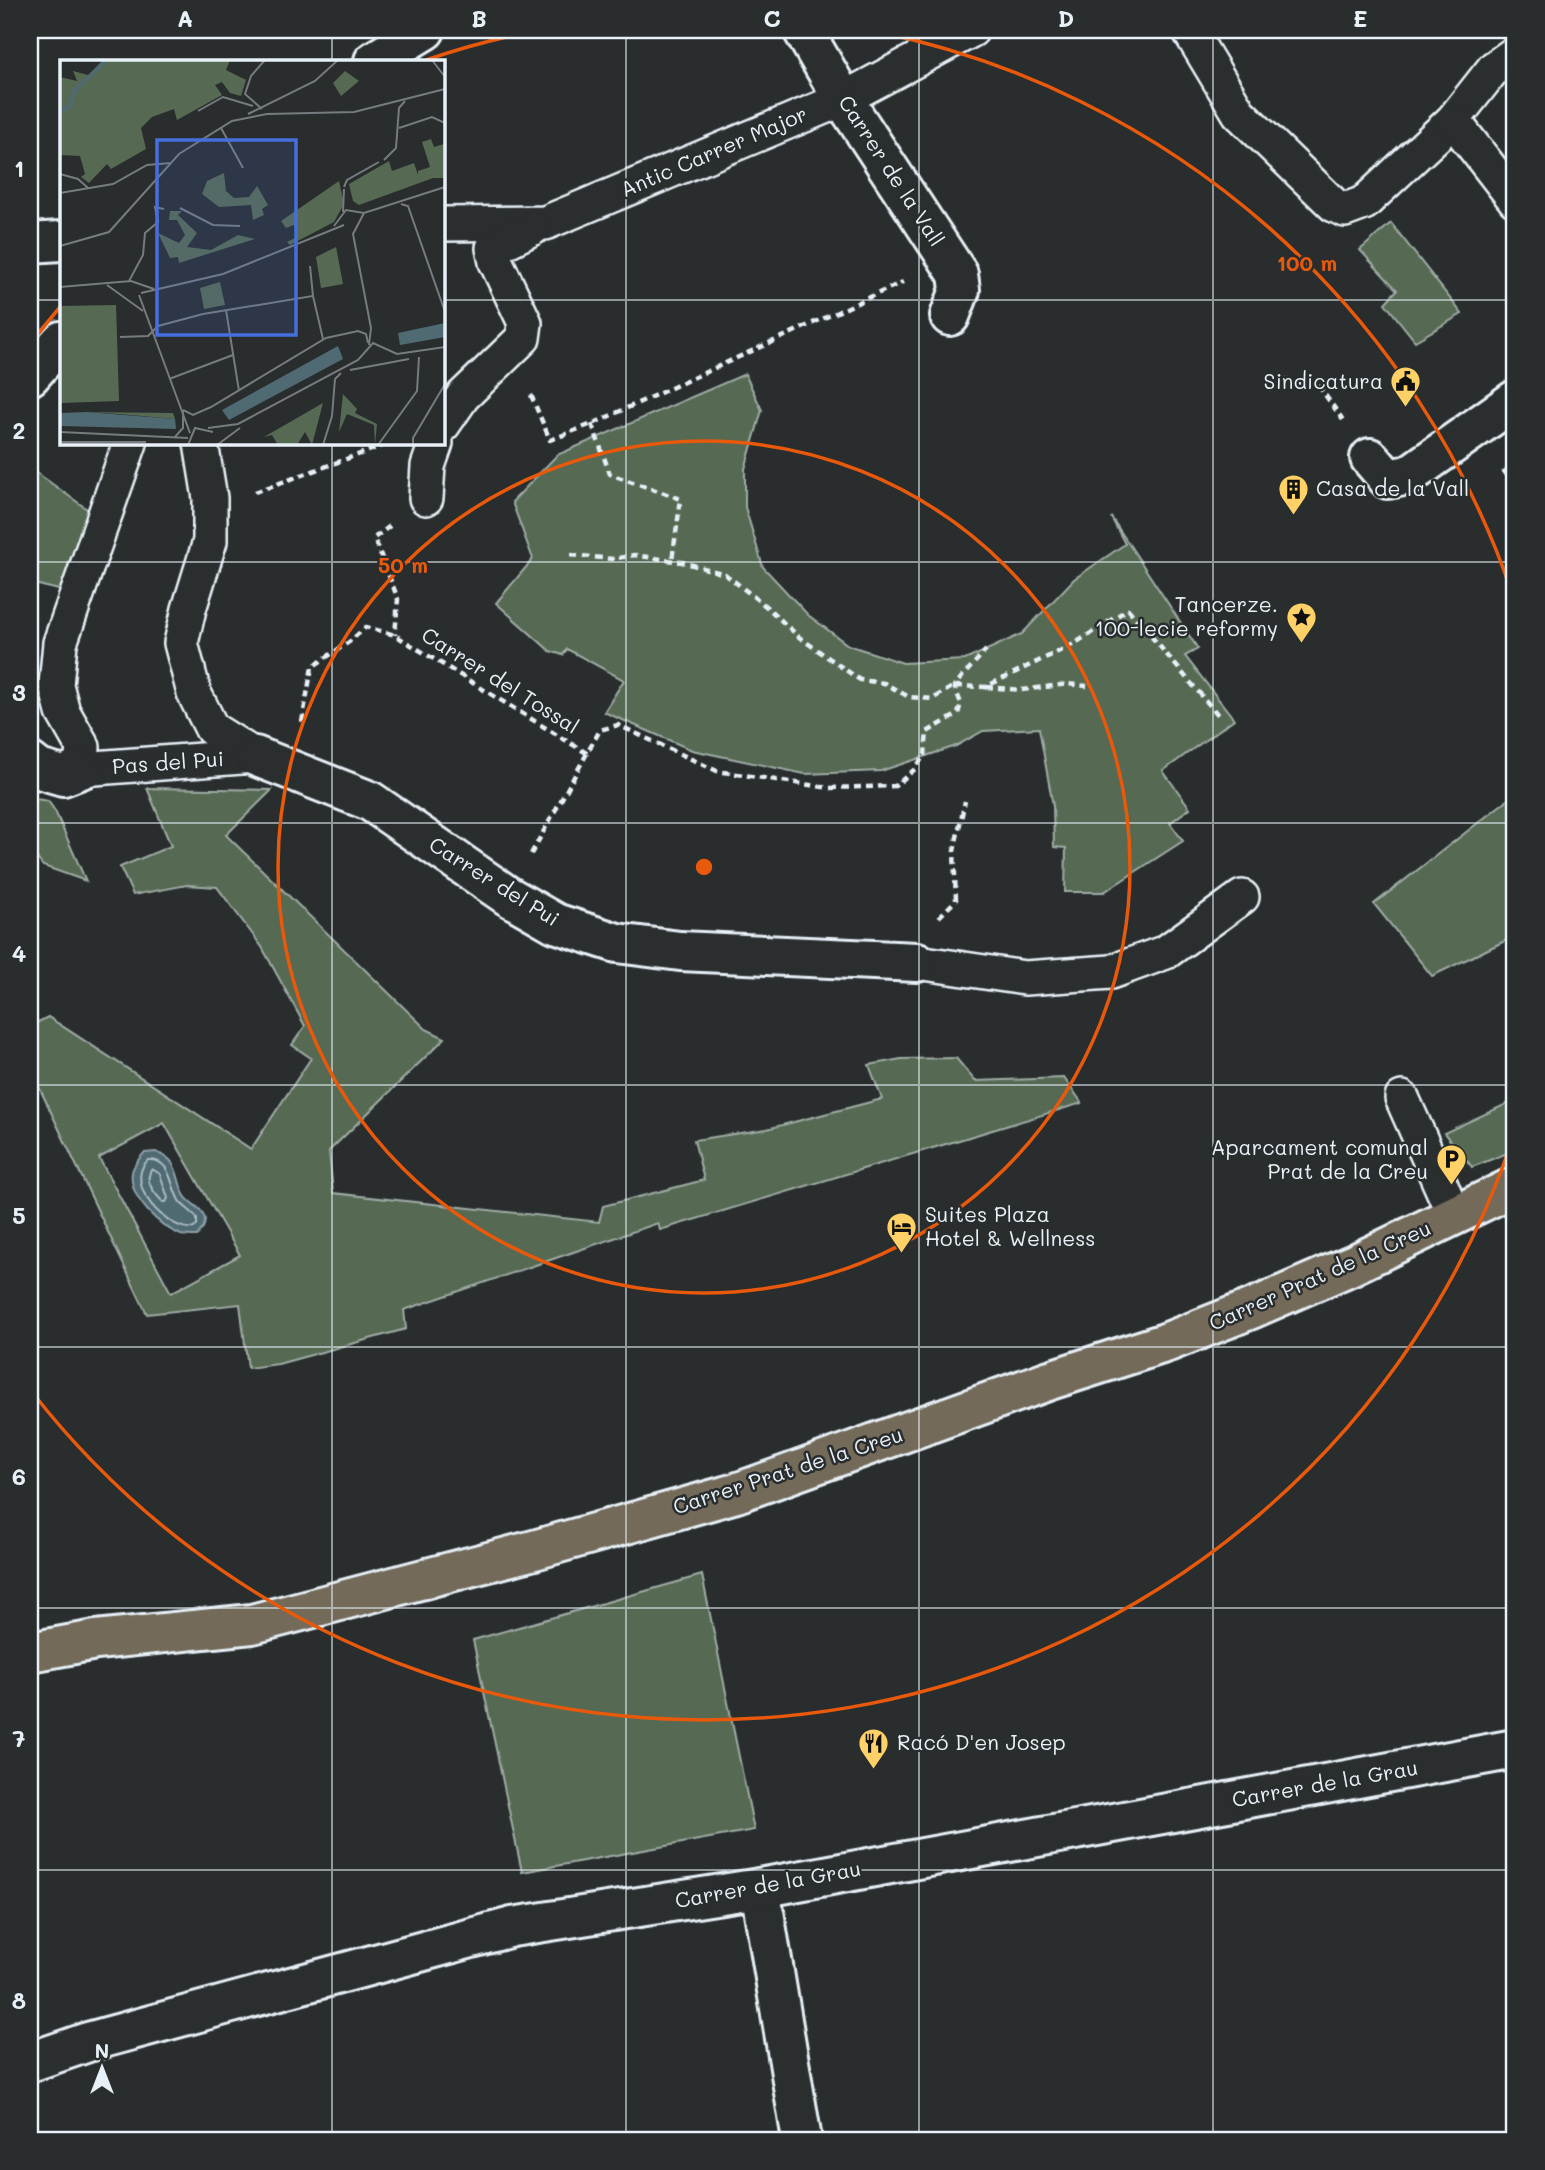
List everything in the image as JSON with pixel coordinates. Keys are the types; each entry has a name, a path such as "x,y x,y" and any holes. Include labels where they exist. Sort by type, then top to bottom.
{"main road":[{"name":"Carrer Prat de la Creu","path":"30,1652 96,1640 252,1624 534,1550 736,1493 1050,1380 1177,1338 1352,1265 1515,1186"}],"street":[{"path":"376,60 425,30"},
{"name":"Carrer de la Vall","path":"803,30 844,99 958,274 960,290 950,316"},
{"path":"30,376 60,342"},
{"path":"1370,458 1388,479 1409,475 1515,400"},
{"name":"Carrer del Pui","path":"255,756 370,801 508,896 555,923 617,943 680,951 917,962"},
{"path":"30,762 39,769 63,776 81,769"},
{"name":"Carrer de la Grau","path":"30,2062 88,2042 512,1927 760,1888 1515,1749"},
{"path":"760,1888 802,2140"}],"lane":[{"name":"Antic Carrer Major","path":"444,224 545,223 844,99 972,30"},
{"path":"1189,30 1239,113 1334,205 1345,210 1364,203 1453,120 1494,68 1515,53"},
{"path":"1453,120 1515,200"},
{"path":"444,424 463,396 523,338 525,323 496,262 493,247 545,223"},
{"path":"81,769 83,747 63,712 56,685 60,643 130,444"},
{"name":"Carrer del Pui","path":"201,444 210,498 210,541 181,643 194,693 212,729 255,756"},
{"path":"426,498 428,466 436,444"},
{"name":"Pas del Pui","path":"81,769 255,756"},
{"name":"Carrer del Pui","path":"917,962 1025,978 1111,972 1166,951 1242,897"},
{"path":"1402,1098 1454,1215"}],"path":[{"path":"512,349 550,440 593,424 950,261"},
{"path":"1283,380 1318,385 1370,458"},
{"path":"593,424 610,474 681,499 672,560"},
{"path":"210,498 233,500 387,444"},
{"path":"306,727 302,721 312,667 349,642 366,626 396,635 398,599 374,538 426,498"},
{"path":"571,555 613,559 634,555 672,560 725,574 799,637 860,680 884,683 909,697 933,699 954,686 986,650"},
{"path":"985,687 1074,644 1128,610 1219,716"},
{"name":"Carrer del Tossal","path":"396,635 588,754"},
{"path":"954,686 1021,690 1068,684 1087,686"},
{"name":"Carrer del Tossal","path":"508,896 600,730 618,725 717,771 829,788 895,786 915,769 925,754 927,732 958,714 961,703 954,686"},
{"path":"935,921 956,900 954,851 965,801"}],"green space":[{"path":"1391,223 1462,314 1415,341 1385,303 1397,290 1360,250"},
{"path":"745,374 762,410 745,469 745,507 763,567 808,615 848,645 903,663 965,660 1022,634 1074,579 1125,544 1111,517 1198,649 1185,656 1234,719 1163,771 1190,808 1170,823 1183,841 1104,892 1065,892 1066,848 1054,847 1053,806 1039,728 983,731 956,746 881,771 805,774 692,750 604,712 624,680 567,649 563,655 550,651 496,603 533,559 512,502 557,455"},
{"path":"30,468 94,514 63,591 30,583"},
{"path":"147,788 272,790 226,835 426,1029 445,1038 329,1151 333,1193 599,1222 603,1206 704,1180 694,1140 767,1129 882,1099 869,1065 901,1059 956,1058 975,1081 1064,1078 1082,1103 660,1230 658,1223 404,1310 406,1329 278,1364 248,1368 240,1304 147,1314 30,1068 30,1026 48,1017 251,1149 311,1058 292,1045 305,1026 262,947 217,887 187,885 133,895 120,867 171,846","holes":["164,1123 240,1255 171,1293 99,1158"]},
{"path":"1515,794 1515,949 1511,938 1432,976 1374,904"},
{"path":"30,798 48,801 55,811 86,881 43,866 30,849"},
{"path":"1515,1100 1515,1150 1472,1167 1444,1133"},
{"path":"702,1575 754,1830 522,1872 473,1640"}],"water":[{"path":"156,1152 170,1160 185,1196 203,1213 204,1224 197,1236 181,1235 172,1231 147,1210 135,1191 132,1182 134,1166 144,1153"}],"place":[{"name":"Sindicatura","path":"1406,409"},
{"name":"Casa de la Vall","path":"1293,516"},
{"name":"Tancerze. 100-lecie reformy","path":"1301,644"},
{"name":"Aparcament comunal Prat de la Creu","path":"1451,1187"},
{"name":"Suites Plaza Hotel & Wellness","path":"902,1254"},
{"name":"Racó D'en Josep","path":"874,1770"}]}
